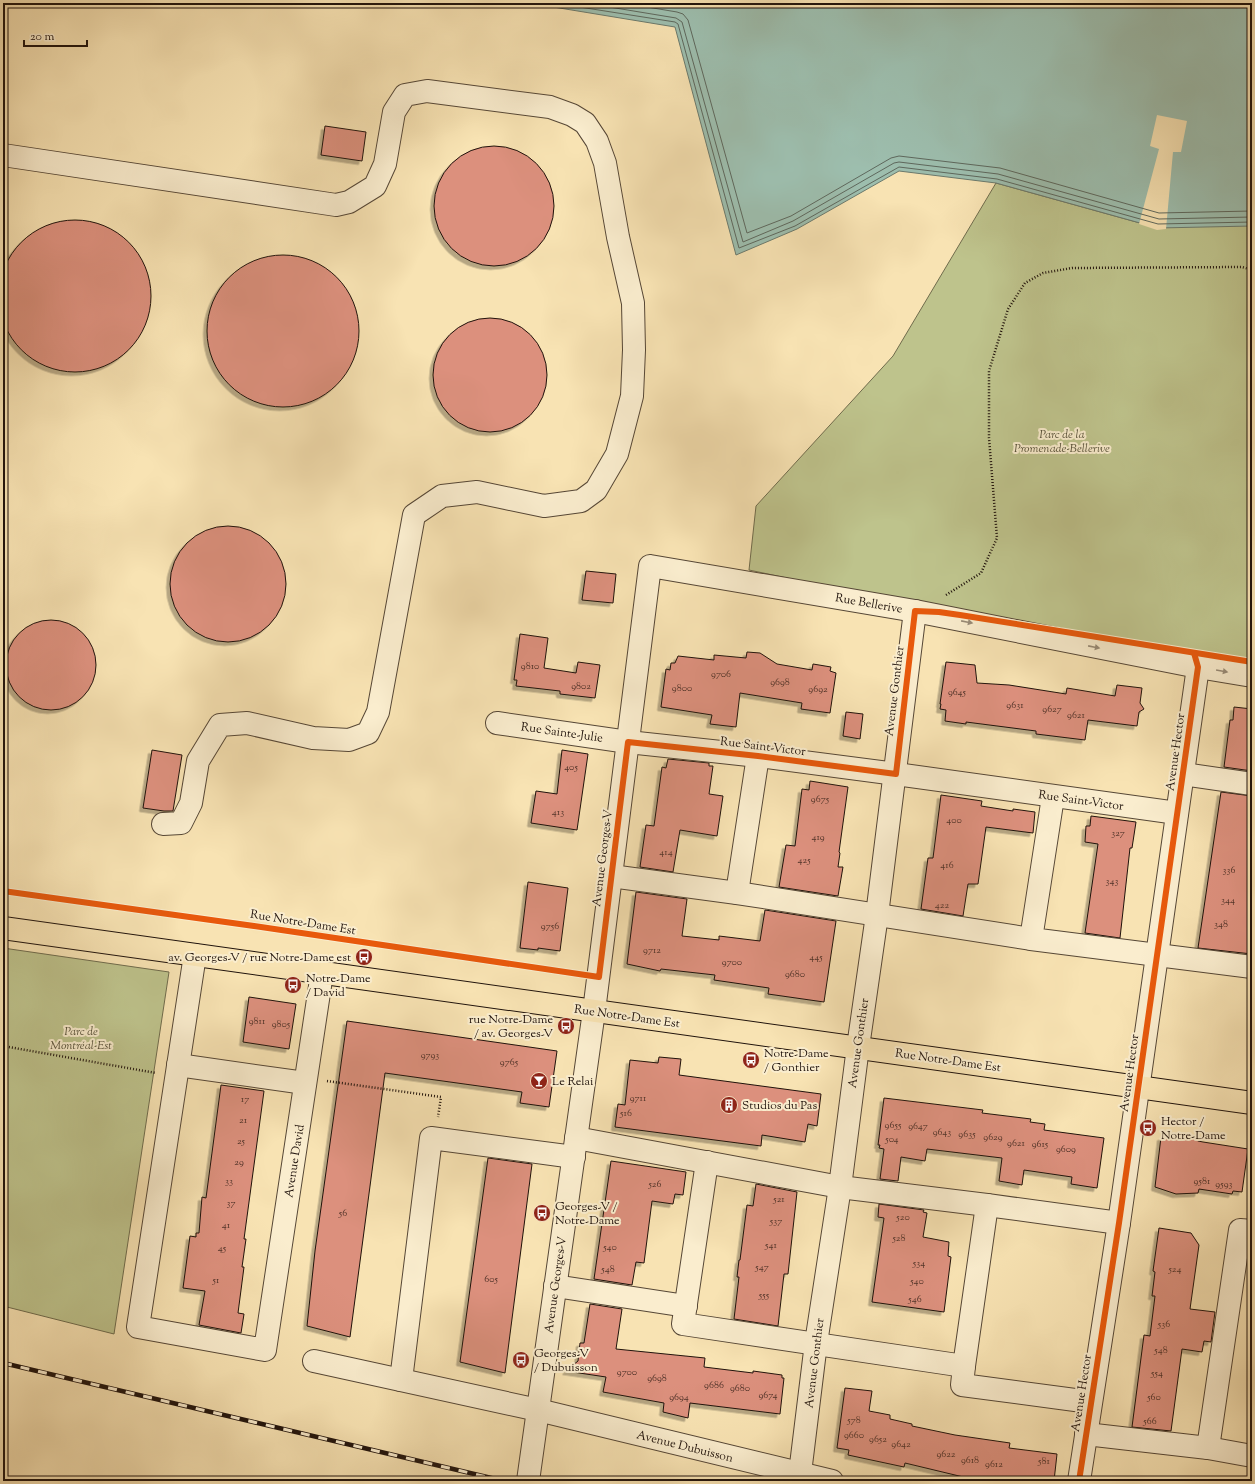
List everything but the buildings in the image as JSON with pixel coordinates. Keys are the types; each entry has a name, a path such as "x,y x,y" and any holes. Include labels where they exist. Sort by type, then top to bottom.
{"main road":[{"name":"Rue Notre-Dame Est","path":"3,928 594,1012 858,1047 1252,1104"}],"street":[{"path":"3,155 336,205 349,202 375,186 385,164 394,112 405,95 427,91 550,107 572,114 585,123 597,141 605,163 618,237 633,303 634,350 632,396 617,454 596,490 581,501 544,506 477,492 442,496 414,515 378,712 368,733 349,740 313,738 247,723 220,725 198,761 191,803 182,824 163,824"},
{"name":"Rue Bellerive","path":"650,566 915,611 1198,667 1252,676"},
{"name":"Avenue Georges-V","path":"528,1481 594,1012 650,566"},
{"name":"Avenue Gonthier","path":"800,1474 816,1343 840,1187 896,774 915,611"},
{"name":"Avenue Hector","path":"1079,1481 1090,1402 1119,1223 1198,667"},
{"name":"Rue Sainte-Julie","path":"497,723 628,742"},
{"name":"Rue Saint-Victor","path":"628,742 758,756 1177,813"},
{"path":"737,893 758,756"},
{"path":"1183,774 1252,784"},
{"path":"1031,939 1054,797"},
{"path":"612,876 737,893 1031,939 1252,967"},
{"path":"195,955 177,1070 305,1083"},
{"name":"Avenue David","path":"177,1070 138,1327 265,1350 322,973"},
{"path":"401,1380 431,1138 575,1148 707,1162 840,1187 1119,1223"},
{"path":"707,1162 683,1324 964,1366"},
{"path":"987,1205 962,1385 1090,1402"},
{"path":"1208,1448 1240,1230 1252,1232"},
{"path":"556,1286 686,1306"},
{"name":"Avenue Dubuisson","path":"314,1361 538,1410 832,1481"},
{"path":"1086,1434 1208,1448 1252,1456"}],"path":[{"path":"915,611 946,595 981,573 997,538 989,438 989,371 1008,309 1025,283 1043,273 1072,268 1242,267 1252,270"},
{"path":"3,1046 177,1070"},
{"path":"327,1081 441,1097 438,1121"}],"green space":[{"name":"Parc de la Promenade-Bellerive","path":"996,183 1158,228 1252,218 1252,670 924,607 749,570 756,506 893,356"},
{"name":"Parc de Montréal-Est","path":"3,948 169,972 114,1334 3,1306"}],"water":[{"path":"529,3 1252,3 1252,226 1158,228 996,183 899,171 797,229 736,255 675,27"}],"pier":[{"path":"1157,115 1187,121 1181,152 1173,152 1166,229 1157,230 1139,224 1159,149 1150,146"}],"railway":[{"path":"3,1363 504,1481"}],"cycle path":[{"path":"3,891 254,926 599,977 628,742 758,756 896,774 915,611 960,615 1252,662"},
{"path":"1079,1481 1119,1223 1198,667 1194,653"}],"place":[{"name":"av. Georges-V / rue Notre-Dame est","path":"364,957"},
{"name":"Notre-Dame / David","path":"293,985"},
{"name":"rue Notre-Dame / av. Georges-V","path":"566,1026"},
{"name":"Notre-Dame / Gonthier","path":"751,1060"},
{"name":"Le Relai","path":"539,1081"},
{"name":"Studios du Pas","path":"729,1105"},
{"name":"Hector / Notre-Dame","path":"1148,1128"},
{"name":"Georges-V / Notre-Dame","path":"542,1213"},
{"name":"Georges-V / Dubuisson","path":"521,1360"}]}
